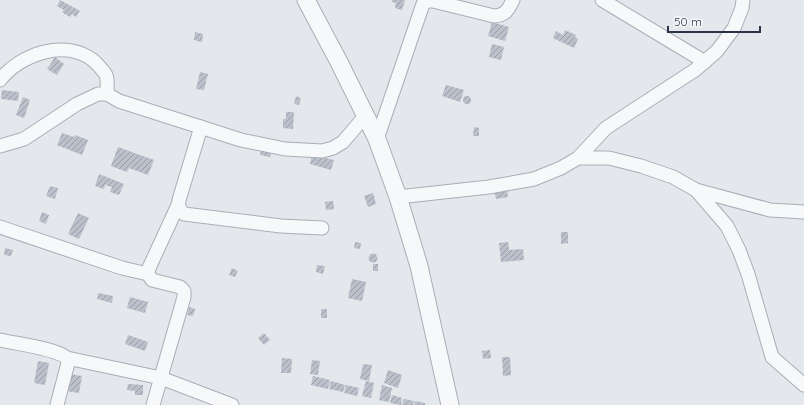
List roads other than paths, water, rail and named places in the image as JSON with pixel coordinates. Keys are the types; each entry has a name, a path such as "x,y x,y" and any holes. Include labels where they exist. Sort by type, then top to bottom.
{"street":[{"path":"306,0 377,139 398,197 419,266 450,405"},
{"path":"377,139 423,4 428,1 433,1 494,16 506,13 513,0"},
{"path":"602,0 705,62"},
{"path":"398,197 489,187 534,179 561,168 578,158 606,128 695,70 717,51 734,28 742,8 743,0"},
{"path":"0,80 6,72 28,58 47,51 66,50 86,55 100,66 106,76 107,94"},
{"path":"0,146 24,139 77,104 98,94 107,94 119,101 241,140 285,149 322,151 333,148 343,142 365,116"},
{"path":"153,405 184,297 184,291 180,287 152,280 148,274 149,268 178,205 201,127"},
{"path":"578,158 609,158 642,166 673,177 696,190 770,210 804,212"},
{"path":"696,190 727,226 739,250 748,274 772,357 804,385"},
{"path":"178,205 184,214 190,215 281,226 322,228"},
{"path":"0,227 122,268 148,274"},
{"path":"0,340 45,349 63,355 67,358 161,378 232,405"},
{"path":"57,405 68,363 67,358"}]}
